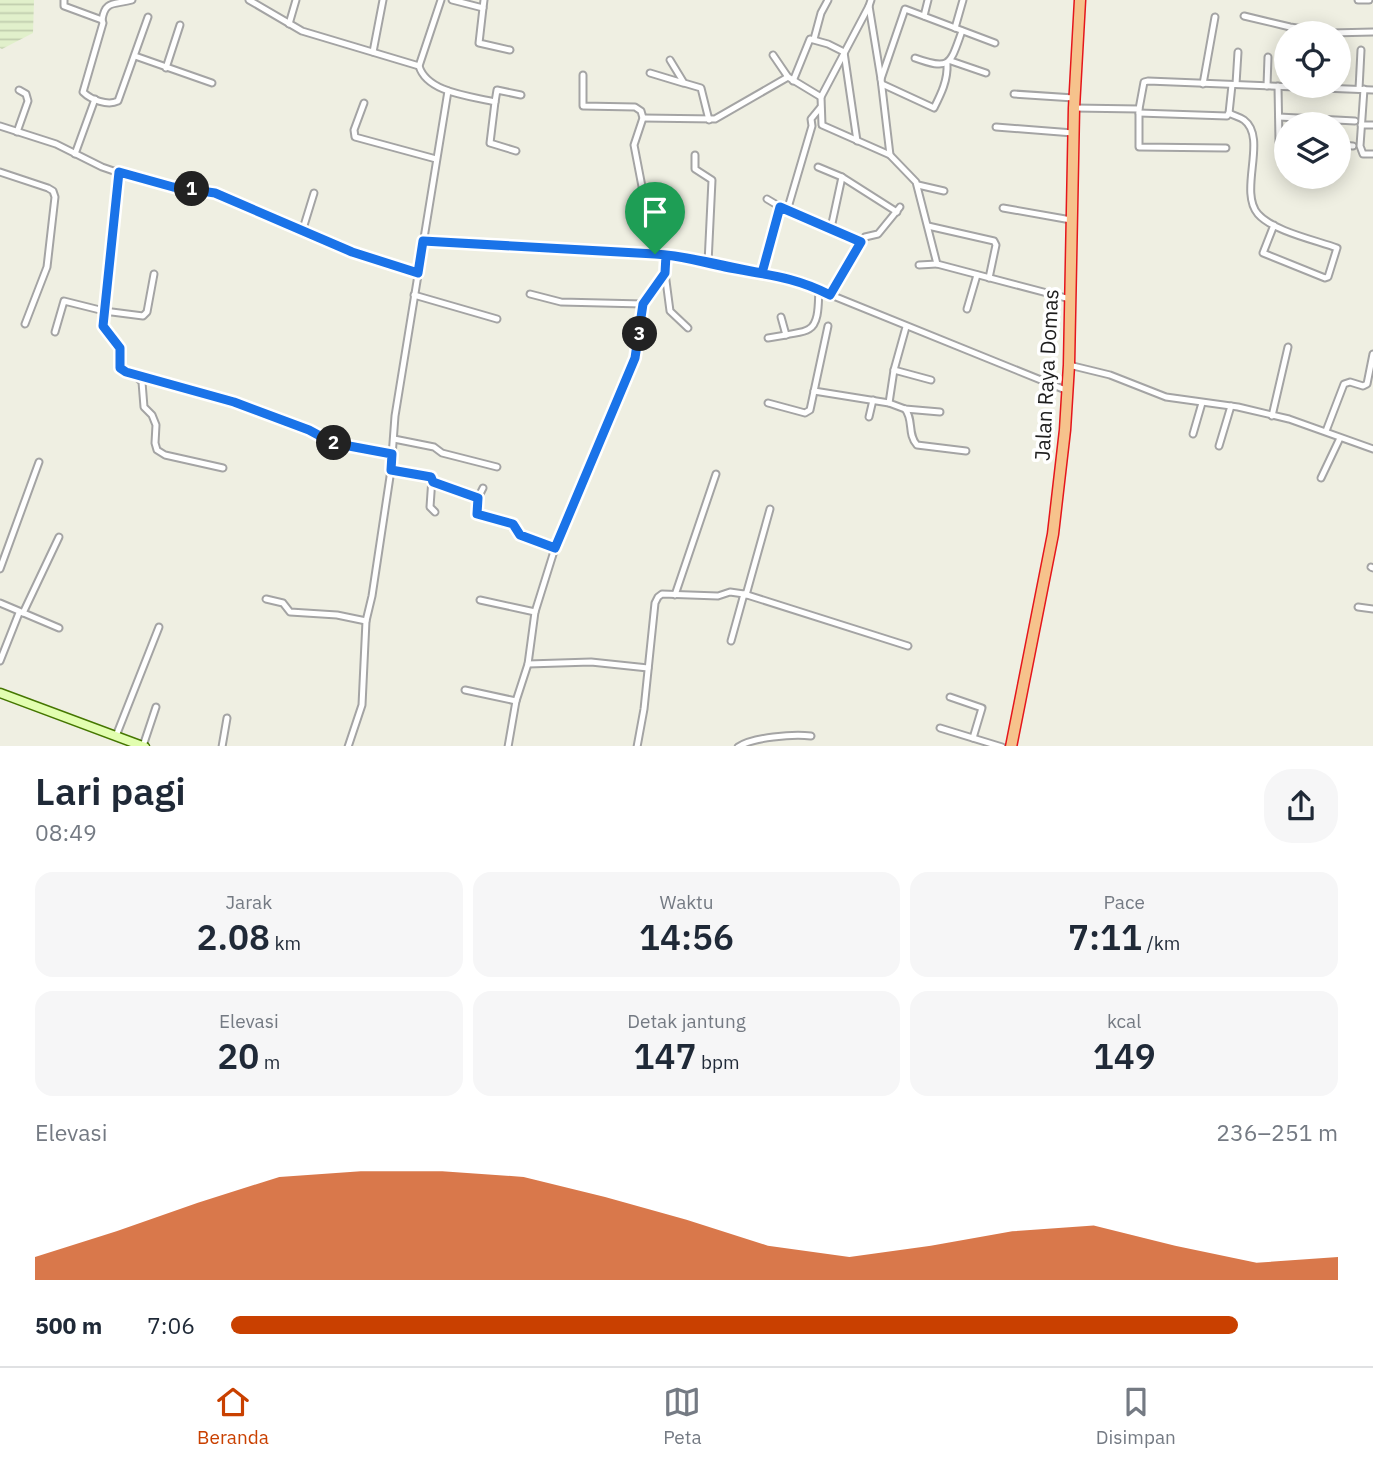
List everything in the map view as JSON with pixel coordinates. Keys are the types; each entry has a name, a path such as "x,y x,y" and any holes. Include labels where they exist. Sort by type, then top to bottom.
{"highway":[{"name":"Jalan Raya Domas","path":"1010,746 1053,534 1068,391 1073,133 1080,0"}],"main road":[{"path":"0,692 144,746"}],"street":[{"path":"64,0 64,6 102,20"},
{"path":"132,0 108,5 104,10 84,93 110,103 118,101 148,17"},
{"path":"250,0 302,31 419,66"},
{"path":"289,24 296,0"},
{"path":"373,52 383,0"},
{"path":"441,0 419,66 424,76 448,90 495,102"},
{"path":"452,0 483,8"},
{"path":"485,0 479,43 510,50"},
{"path":"643,118 709,120 791,79 808,42 814,39 821,13 828,0"},
{"path":"923,16 928,0"},
{"path":"955,28 964,0"},
{"path":"1358,0 1369,0"},
{"path":"870,3 821,97 822,125 890,155 918,185 937,264"},
{"path":"870,3 890,155"},
{"path":"882,82 906,8 995,43"},
{"path":"1244,16 1331,33 1373,32"},
{"path":"1203,84 1215,17"},
{"path":"166,68 180,25"},
{"path":"882,82 934,108 962,31"},
{"path":"814,39 845,52"},
{"path":"1361,50 1362,152 1373,154"},
{"path":"845,52 857,142"},
{"path":"1014,94 1139,111 1227,116 1238,52"},
{"path":"135,55 212,83"},
{"path":"773,55 791,79 821,97"},
{"path":"1267,86 1268,57"},
{"path":"915,58 934,65 949,63 986,73"},
{"path":"670,60 684,83"},
{"path":"650,73 701,88 709,120"},
{"path":"583,75 583,106 635,107 643,118 634,145 655,254"},
{"path":"1226,148 1140,148 1139,111 1142,86 1148,80 1274,86"},
{"path":"1351,88 1373,90"},
{"path":"17,132 29,101 26,94 19,90"},
{"path":"348,746 362,705 366,621 391,470 395,416 448,90"},
{"path":"516,151 490,143 497,90 521,95"},
{"path":"75,154 95,99"},
{"path":"364,103 354,130 355,137 436,159"},
{"path":"787,211 812,126 811,119 820,108"},
{"path":"1229,113 1244,121 1253,136 1253,201 1259,215 1274,225 1337,248 1328,277 1263,253 1274,225"},
{"path":"1351,121 1355,121"},
{"path":"1361,125 1373,125"},
{"path":"0,126 56,144 119,172 173,187 215,193 352,252 418,273"},
{"path":"996,127 1073,133"},
{"path":"695,155 695,169 712,180 708,263"},
{"path":"818,167 842,177 899,210 878,234 865,237 830,295"},
{"path":"0,172 48,188 53,191 55,197 47,267 25,324"},
{"path":"119,172 104,311 105,330 120,348 120,368 137,377 234,402 309,430 333,443 392,454"},
{"path":"831,228 842,177"},
{"path":"918,185 944,191"},
{"path":"302,232 314,193"},
{"path":"766,199 787,211 861,242"},
{"path":"762,273 780,207"},
{"path":"1003,208 1071,220"},
{"path":"928,226 994,241 996,245 989,278"},
{"path":"423,241 666,255 784,276 1068,391"},
{"path":"666,255 665,273 670,311 688,328"},
{"path":"919,265 937,264 1070,299"},
{"path":"508,746 516,701 528,664 535,612 555,548 635,358 643,304 665,273"},
{"path":"55,332 64,301 104,311 143,316 147,312 154,274"},
{"path":"967,309 977,275"},
{"path":"768,338 813,326 819,289"},
{"path":"530,294 561,302 643,304"},
{"path":"414,295 497,319"},
{"path":"781,317 786,335"},
{"path":"768,404 805,413 810,410 828,326"},
{"path":"889,403 894,370 906,327"},
{"path":"1272,416 1288,348"},
{"path":"1326,431 1343,384 1367,384 1373,354"},
{"path":"1069,365 1110,375 1166,397 1231,406 1304,423 1373,449"},
{"path":"894,370 930,380"},
{"path":"137,377 142,382 144,407 152,415 156,425 157,450 165,455 223,468"},
{"path":"814,391 889,403 905,409 940,412"},
{"path":"869,417 873,400"},
{"path":"1193,434 1202,403"},
{"path":"1219,446 1231,406"},
{"path":"905,409 910,415 911,434 917,445 966,451"},
{"path":"1321,478 1340,438"},
{"path":"394,439 434,447 442,453 498,467"},
{"path":"0,569 39,462"},
{"path":"391,470 431,477 433,482 430,507 435,512"},
{"path":"675,595 716,474"},
{"path":"433,482 478,498"},
{"path":"483,488 478,498 477,514 513,524 520,535 555,548"},
{"path":"731,641 770,509"},
{"path":"0,661 59,537"},
{"path":"637,746 644,709 655,603 662,594 745,594 908,646"},
{"path":"267,599 283,603 290,612 337,615 366,621"},
{"path":"480,600 535,612"},
{"path":"0,603 59,628"},
{"path":"1358,607 1373,609"},
{"path":"116,736 159,627"},
{"path":"528,664 591,662 648,668"},
{"path":"465,690 516,701"},
{"path":"950,697 982,708 972,738"},
{"path":"144,746 156,707"},
{"path":"222,746 227,718"},
{"path":"940,728 999,746"},
{"path":"740,746 796,735 811,736"}],"green space":[{"path":"0,0 34,0 33,33 2,49 0,48"}],"route":[{"path":"655,254 423,241 418,273 352,252 215,193 173,187 119,172 103,326 120,348 120,368 126,372 234,402 309,430 333,443 392,454 391,470 431,477 433,482 478,498 477,514 513,524 520,535 555,548 635,358 643,304 665,273 666,255 687,257 728,267 768,274 784,276 830,295 861,242 780,207 773,227 767,258 762,273 728,267 708,263 687,257 666,255 655,254"}]}
